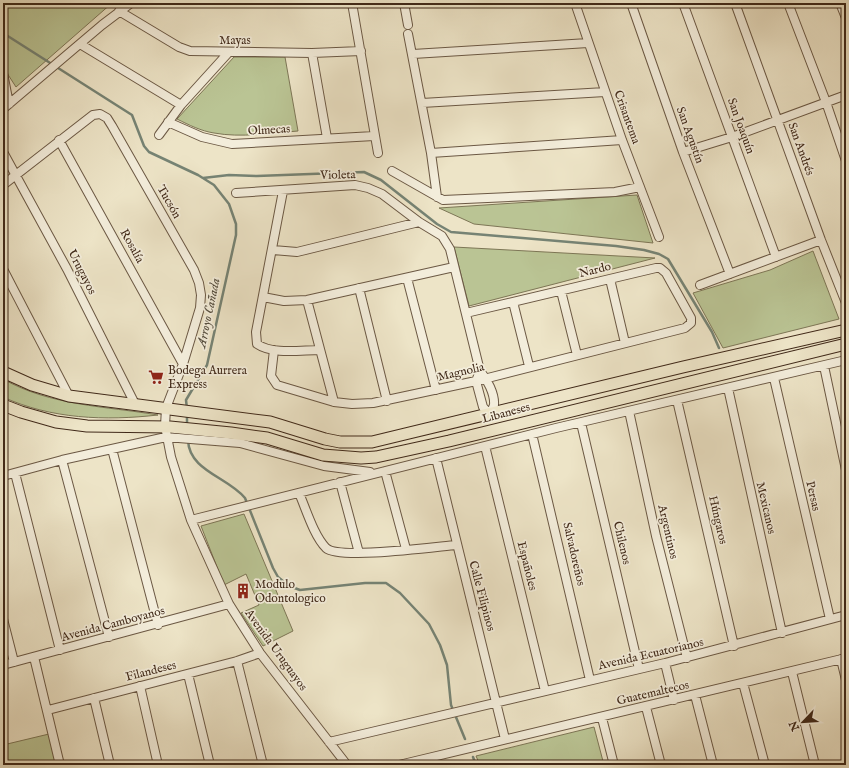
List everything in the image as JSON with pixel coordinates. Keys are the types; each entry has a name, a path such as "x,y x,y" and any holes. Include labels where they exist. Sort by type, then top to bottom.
{"main road":[{"name":"Libaneses","path":"3,372 32,385 68,396 270,422 324,439 359,443 385,439 490,415 683,366 846,330"},
{"name":"Libaneses","path":"3,405 35,416 87,426 167,430 199,434 267,438 322,455 340,458 376,457 449,441 846,344"},
{"path":"449,441 450,436 456,430 486,422 490,415 494,420 525,413 533,420"}],"street":[{"path":"6,106 119,11 131,3"},
{"path":"352,3 378,153"},
{"path":"404,3 408,24"},
{"name":"Crisantema","path":"575,3 622,140 659,237"},
{"name":"San Agustín","path":"631,3 683,152 730,274"},
{"name":"San Joaquín","path":"683,3 776,257"},
{"name":"San Andrés","path":"735,3 821,240 846,303"},
{"path":"788,3 826,102 846,161"},
{"path":"840,3 846,18"},
{"name":"Mayas","path":"119,11 179,47 190,51 312,53 361,51"},
{"path":"408,34 431,153 437,197"},
{"path":"413,54 588,43"},
{"path":"80,44 181,105"},
{"path":"160,135 181,105 229,52"},
{"path":"312,53 327,138"},
{"path":"3,73 6,106"},
{"path":"422,103 605,92"},
{"path":"683,152 778,121 846,95"},
{"name":"Tucsón","path":"59,140 85,120 100,114 107,118 194,270 199,283 201,295 200,308 183,364"},
{"name":"Olmecas","path":"168,122 202,137 232,144 374,136"},
{"path":"3,185 59,140"},
{"name":"Rosalía","path":"59,140 183,364"},
{"path":"431,153 622,140"},
{"name":"Urugayos","path":"3,152 67,269 135,404"},
{"path":"392,171 443,200 615,192 640,187"},
{"name":"Violeta","path":"236,193 355,186 368,188 387,197 419,222 438,233 447,241 454,268"},
{"path":"283,191 273,250 256,332 257,344 274,350 320,350"},
{"path":"273,250 297,252 419,222"},
{"path":"700,285 821,240"},
{"path":"263,297 284,301 307,300 454,268 480,371 487,378 494,405 490,415 483,407 476,381 480,371"},
{"name":"Nardo","path":"466,314 651,268 663,270 691,318 691,323 686,328"},
{"path":"3,269 68,396"},
{"path":"407,278 436,390"},
{"path":"610,279 625,343"},
{"path":"359,288 387,401"},
{"path":"561,291 577,355"},
{"path":"307,300 334,402"},
{"path":"513,302 530,366"},
{"name":"Magnolia","path":"274,350 271,376 277,385 334,402 362,404 387,401 476,381 530,366 686,328"},
{"path":"191,520 532,434 846,360"},
{"name":"Avenida Uruguayos","path":"183,364 169,408 167,430 191,520 229,604 260,653 347,765"},
{"path":"824,366 846,470"},
{"name":"Persas","path":"774,378 830,619"},
{"name":"Mexicanos","path":"728,388 782,633"},
{"name":"Húngaros","path":"677,400 734,646"},
{"name":"Argentinos","path":"630,411 656,536 687,658"},
{"name":"Chilenos","path":"581,423 639,669"},
{"path":"3,476 62,460 112,449 167,430 182,438 199,434 258,447 324,466 376,473"},
{"name":"Salvadoreños","path":"532,434 590,680"},
{"name":"Españoles","path":"485,446 545,691"},
{"path":"112,449 158,625"},
{"name":"Calle Filipinos","path":"436,458 456,545 505,739"},
{"path":"62,460 109,637"},
{"path":"385,471 406,550"},
{"path":"15,473 60,650"},
{"path":"340,482 359,553"},
{"path":"299,493 319,540 327,549 334,553 406,550 456,545"},
{"name":"Avenida Camboyanos","path":"3,665 158,625 229,604"},
{"name":"Avenida Ecuatorianos","path":"329,742 462,713 590,680 687,658 846,615"},
{"path":"3,619 14,662"},
{"name":"Filandeses","path":"48,710 237,662 260,653"},
{"path":"34,657 48,710 60,765"},
{"path":"843,659 846,680"},
{"name":"Guatemaltecos","path":"399,765 505,739 602,718 843,659"},
{"path":"237,662 263,765"},
{"path":"665,663 674,700"},
{"path":"792,672 815,765"},
{"path":"188,674 210,765"},
{"path":"744,683 765,765"},
{"path":"140,686 158,765"},
{"path":"695,695 713,765"},
{"path":"94,698 110,765"},
{"path":"646,707 661,765"},
{"path":"602,718 614,765"}],"green space":[{"path":"14,3 112,3 16,87 5,70 3,12"},
{"path":"234,57 285,57 298,131 256,135 224,134 204,131 177,119"},
{"path":"637,195 653,243 474,224 439,208"},
{"path":"454,247 655,258 469,306"},
{"path":"813,251 839,319 723,348 693,293 770,270"},
{"path":"3,379 21,388 59,400 158,415 98,418 59,414 40,410 3,397"},
{"path":"244,514 293,631 263,646 241,613 259,605 246,574 224,585 201,526"},
{"path":"594,727 604,765 480,765 476,756"},
{"path":"49,734 57,765 3,765 3,745"}],"waterway":[{"name":"Arroyo Cañada","path":"3,33 132,115 144,146 149,152 198,175 214,185 229,204 236,224 236,235 207,365 186,400 187,409"},
{"path":"203,178 229,175 257,176 364,172 381,180 437,224 451,232 616,246 659,254 668,259 712,332 719,348"},
{"name":"Arroyo Cañada","path":"187,414 187,425"},
{"name":"Arroyo Cañada","path":"188,440 190,451 195,459 210,473 229,484 245,498 273,568 278,577 289,586 300,590 365,583 386,583 400,593 429,624 440,645 447,665 451,705 465,739"},
{"name":"Arroyo Cañada","path":"473,757 476,765"}],"place":[{"name":"Bodega Aurrera Express","path":"156,377"},
{"name":"Modulo Odontologico","path":"243,591"}]}
